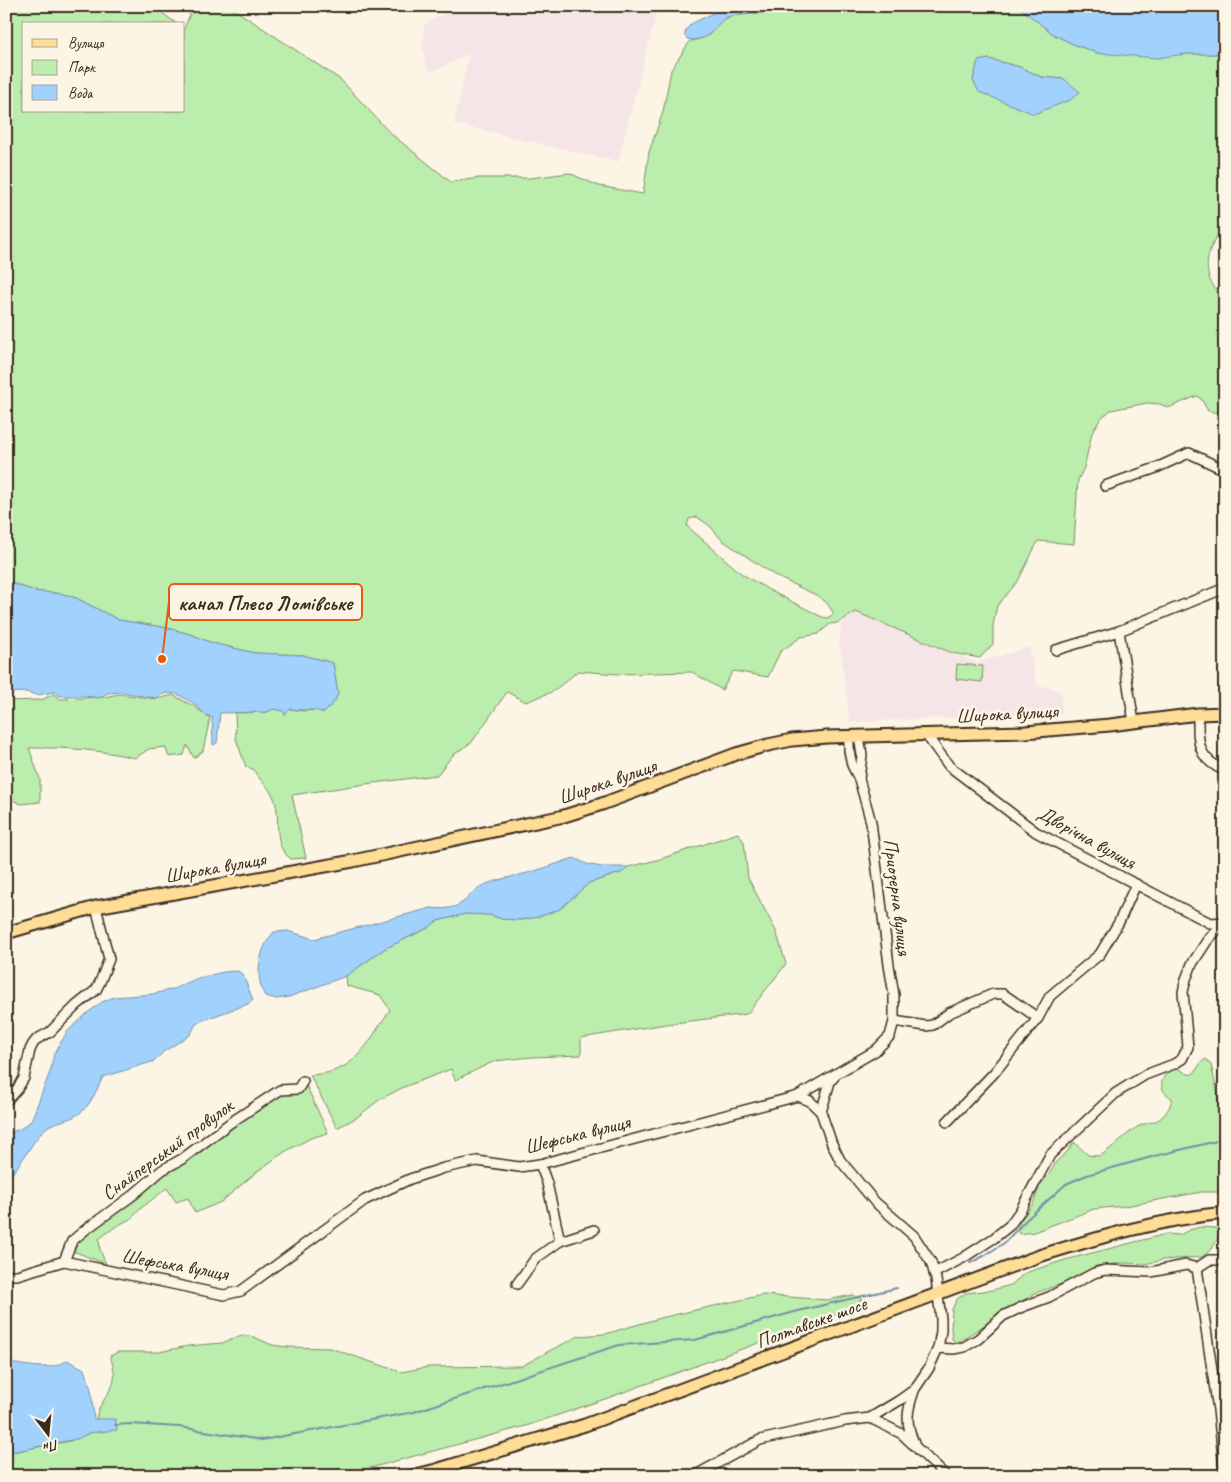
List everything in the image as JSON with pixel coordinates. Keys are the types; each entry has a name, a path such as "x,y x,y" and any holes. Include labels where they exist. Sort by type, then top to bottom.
{"main road":[{"name":"Широка вулиця","path":"6,933 96,907 353,861 564,816 602,804 736,754 792,740 854,736 927,736 1025,732 1198,714 1225,713"},
{"name":"Полтавське шосе","path":"412,1476 585,1425 1039,1256 1098,1238 1163,1222 1225,1213"}],"street":[{"path":"1105,486 1156,468 1189,453 1225,470"},
{"path":"1056,650 1119,631 1225,588"},
{"path":"1119,631 1134,722"},
{"path":"1198,714 1200,746 1204,757 1212,765 1225,771"},
{"name":"Приозерна вулиця","path":"854,736 850,758 859,780 871,822 894,995 894,1020"},
{"name":"Дворічна вулиця","path":"927,736 950,766 1036,832 1210,924 1224,922"},
{"path":"947,1122 994,1073 1038,1018 1050,996 1100,954 1119,922 1136,884"},
{"path":"6,1101 24,1078 33,1044 37,1039 50,1032 77,1005 96,990 100,982 109,959 96,907"},
{"path":"934,1273 963,1258 1009,1226 1020,1211 1050,1155 1116,1093 1145,1075 1182,1059 1188,1048 1183,992 1186,979 1192,964 1202,948 1224,922"},
{"path":"894,1020 926,1026 932,1025 949,1013 998,993 1038,1018"},
{"name":"Шефська вулиця","path":"6,1275 17,1275 64,1261 224,1295 233,1293 241,1290 365,1200 410,1179 444,1168 476,1161 519,1167 540,1164 798,1096 876,1051 890,1036 894,1020"},
{"path":"821,1112 830,1082 836,1074"},
{"name":"Снайперський провулок","path":"64,1261 72,1241 133,1195 162,1170 182,1159 222,1129 280,1090 298,1089 304,1081"},
{"path":"798,1096 810,1101 821,1112 832,1144 840,1160 875,1202 914,1236 931,1262 938,1294 941,1331 938,1348 929,1368 914,1390 907,1410 908,1429 916,1448"},
{"path":"540,1164 560,1241"},
{"path":"517,1284 534,1259 560,1241 594,1230"},
{"path":"938,1348 953,1349 964,1347 978,1339 1003,1316 1049,1297 1105,1270 1150,1272 1186,1265 1197,1268 1209,1260 1225,1260"},
{"path":"1197,1268 1218,1410 1225,1476"},
{"path":"694,1476 760,1440 845,1421 870,1418 914,1390"},
{"path":"870,1418 902,1434 946,1476"}],"shaded area":[{"path":"467,6 658,6 618,162 454,124 469,54 434,71 427,69 423,48 424,25 438,16"},
{"path":"844,606 977,663 1029,647 1037,685 1061,691 1062,713 850,722 839,641"}],"green space":[{"path":"6,6 149,6 157,9 174,22 22,22 22,112 185,112 185,26 192,9 189,6 229,6 341,80 390,133 451,182 479,178 530,178 569,173 599,186 643,194 649,152 663,112 671,70 690,41 709,35 725,19 739,15 763,13 770,6 1018,6 1053,34 1097,53 1215,54 1225,52 1225,224 1211,249 1207,263 1211,282 1222,298 1225,298 1225,414 1208,411 1197,396 1168,408 1160,404 1147,403 1111,410 1101,418 1092,433 1084,468 1078,480 1074,544 1038,541 1018,581 997,606 993,625 993,644 980,658 952,653 856,612 837,623 830,624 818,634 801,637 780,652 768,677 733,671 722,690 692,672 618,674 578,671 554,691 526,702 507,692 472,742 453,755 437,775 292,795 306,858 291,859 284,853 280,845 277,811 272,794 253,769 246,767 236,739 235,713 267,712 274,708 283,711 289,709 316,710 338,694 333,663 303,655 255,653 212,643 168,628 119,620 76,598 63,594 34,591 6,581","holes":["989,59 1020,67 1041,77 1064,79 973,80 978,61","697,517 710,526 722,540 777,577 816,595 827,603 834,614 827,618 822,617 742,574 687,526 689,519"]},
{"path":"957,664 983,666 982,682 956,679"},
{"path":"54,694 60,699 104,697 119,694 157,699 173,695 210,718 203,751 194,758 187,745 184,755 169,757 165,747 149,749 135,758 82,750 29,748 40,779 40,802 21,804 6,797 6,701 41,700"},
{"path":"738,833 744,842 748,878 776,931 786,964 747,1014 666,1024 581,1038 581,1055 495,1061 455,1080 451,1069 404,1087 379,1100 356,1118 337,1128 310,1075 330,1072 343,1067 351,1061 366,1046 390,1010 380,995 347,986 346,976 384,949 428,928 437,921 466,914 490,915 502,919 520,920 538,917 560,909 589,883 623,872 628,867 657,860"},
{"path":"1206,1059 1211,1065 1221,1114 1218,1135 1225,1169 1225,1190 1222,1192 1202,1192 1125,1206 1094,1209 1034,1232 1019,1234 1017,1229 1020,1221 1033,1204 1040,1185 1056,1162 1074,1142 1088,1155 1100,1156 1136,1128 1158,1120 1170,1106 1172,1099 1162,1086 1165,1076 1170,1070 1177,1067 1184,1072 1192,1074"},
{"path":"307,1087 328,1133 311,1138 286,1151 259,1170 221,1202 195,1213 188,1198 176,1202 167,1188 140,1209 132,1218 115,1227 99,1239 100,1250 106,1264 73,1251 82,1236 157,1178 282,1090"},
{"path":"1200,1227 1215,1228 1219,1232 1212,1249 1202,1257 1163,1260 1145,1264 1124,1263 1096,1266 1076,1279 1035,1293 961,1340 956,1342 952,1339 952,1309 957,1299 966,1293 992,1290 1011,1285 1025,1273 1065,1260 1166,1234 1180,1235"},
{"path":"763,1295 827,1300 853,1295 862,1299 849,1310 526,1426 340,1476 6,1476 6,1453 70,1441 92,1432 99,1408 113,1382 114,1372 110,1356 118,1352 159,1352 188,1346 222,1343 244,1335 272,1345 330,1348 401,1372 428,1367 522,1366 579,1336 605,1334 660,1318"}],"water":[{"path":"727,6 770,6 763,13 728,17 703,38 692,40 686,37 685,34 691,24"},
{"path":"1018,6 1225,6 1225,52 1157,58 1097,53 1053,34"},
{"path":"989,59 1020,67 1041,77 1064,79 1080,92 1070,100 1034,114 979,92 973,80 978,61"},
{"path":"6,581 34,591 63,594 76,598 119,620 168,628 212,643 255,653 303,655 333,663 338,694 335,701 324,713 290,709 285,715 283,711 274,709 267,712 220,713 217,743 213,745 212,717 205,715 195,704 177,694 166,693 155,698 121,692 108,693 99,698 60,696 55,692 37,695 26,692 6,693"},
{"path":"574,858 587,864 601,867 628,867 623,872 589,883 560,909 538,917 520,920 502,919 490,915 466,914 437,921 428,928 384,949 346,976 289,997 277,999 265,996 260,980 260,963 265,946 274,932 288,931 314,939 431,908 443,909 452,907 459,905 480,887 489,883"},
{"path":"238,971 243,975 253,1000 248,1004 196,1024 190,1035 163,1052 155,1061 103,1077 87,1106 77,1115 54,1123 46,1128 6,1180 6,1134 20,1129 31,1121 50,1072 54,1054 67,1032 86,1014 102,1002 114,997 153,994 173,989 198,978"},
{"path":"67,1360 84,1369 91,1389 94,1419 115,1419 117,1430 89,1433 77,1439 6,1453 6,1363 46,1367 61,1364"}],"waterway":[{"path":"970,1263 1004,1243 1066,1184 1087,1175 1225,1139"},
{"path":"115,1425 179,1427 262,1440 414,1412 619,1345 695,1340 798,1311 897,1288"}],"place":[{"name":"канал Плесо Ломівське","path":"162,659"}]}
